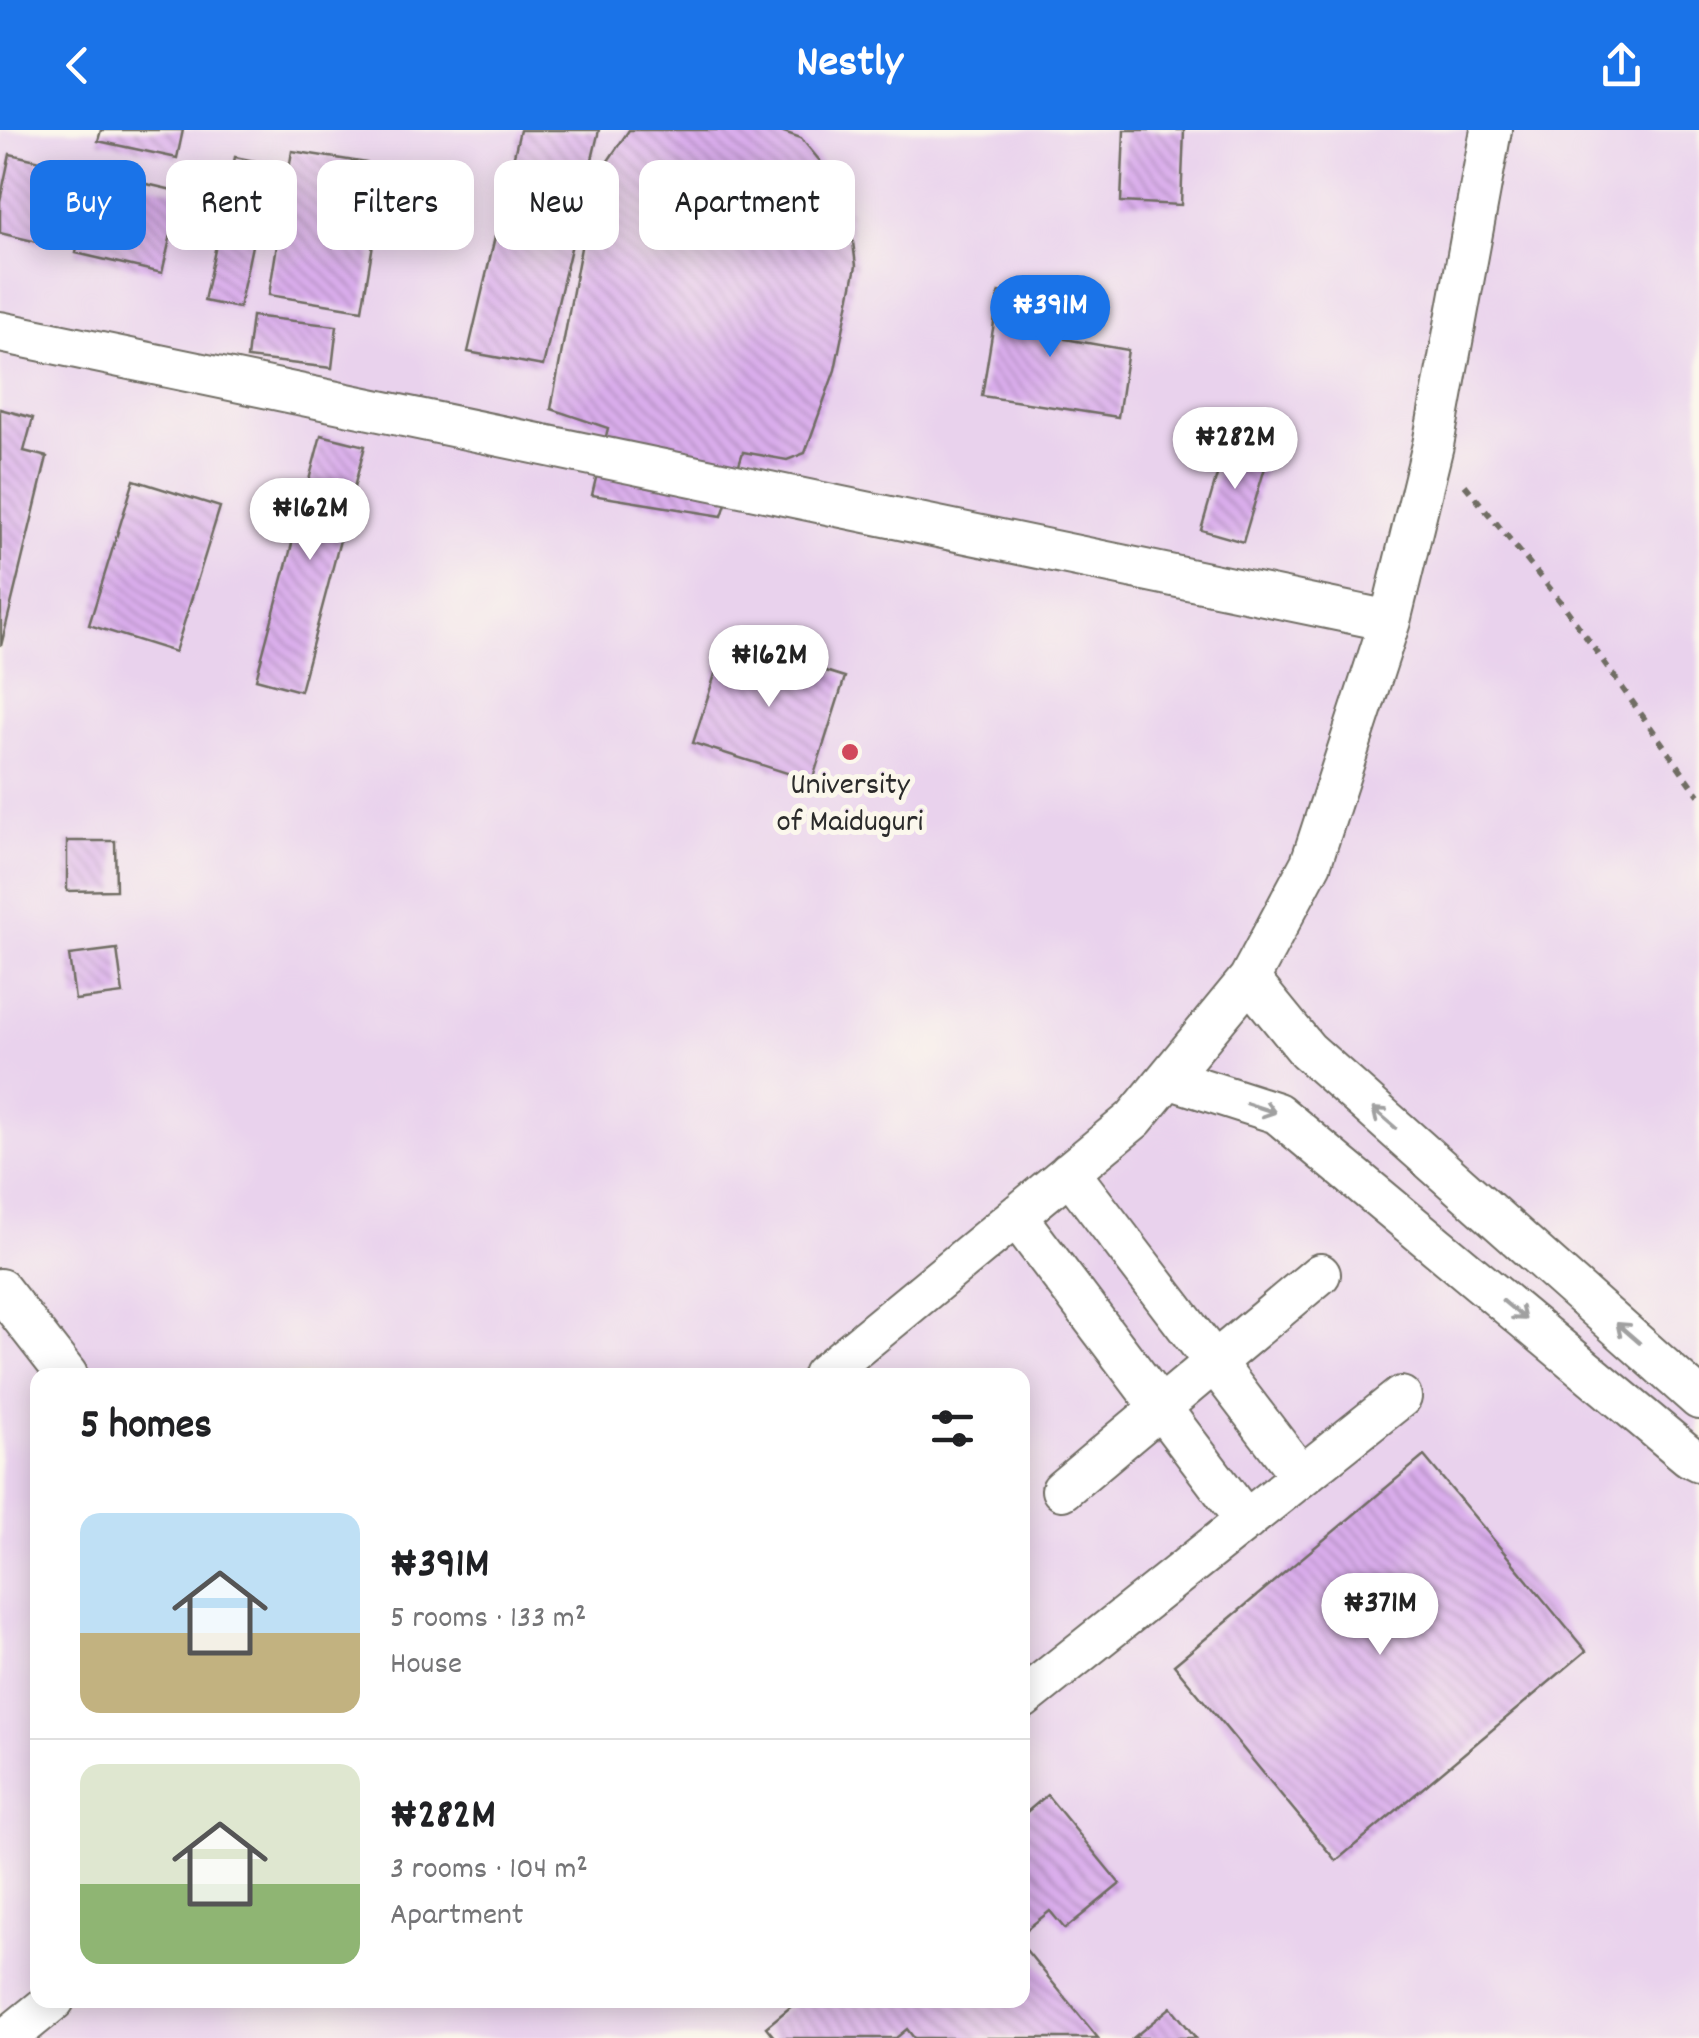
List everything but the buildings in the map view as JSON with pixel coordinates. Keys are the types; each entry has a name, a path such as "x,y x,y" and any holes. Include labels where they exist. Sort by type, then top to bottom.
{"street":[{"path":"831,1368 1134,1120 1249,979 1311,864 1390,621 1432,445 1492,130"},
{"path":"0,332 1390,621"},
{"path":"1249,979 1307,1050 1699,1399"},
{"path":"1168,1078 1276,1112 1688,1456 1699,1460"},
{"path":"1070,1172 1301,1476"},
{"path":"1016,1216 1246,1521"},
{"path":"1062,1490 1320,1274"},
{"path":"0,1289 62,1368"},
{"path":"1030,1694 1401,1396"},
{"path":"7,2038 44,2008"}],"path":[{"path":"1432,445 1561,602 1699,794"}],"shaded area":[{"name":"University of Maiduguri","path":"0,130 1699,130 1699,2038 0,2038"}],"place":[{"name":"University of Maiduguri","path":"850,752"}]}
